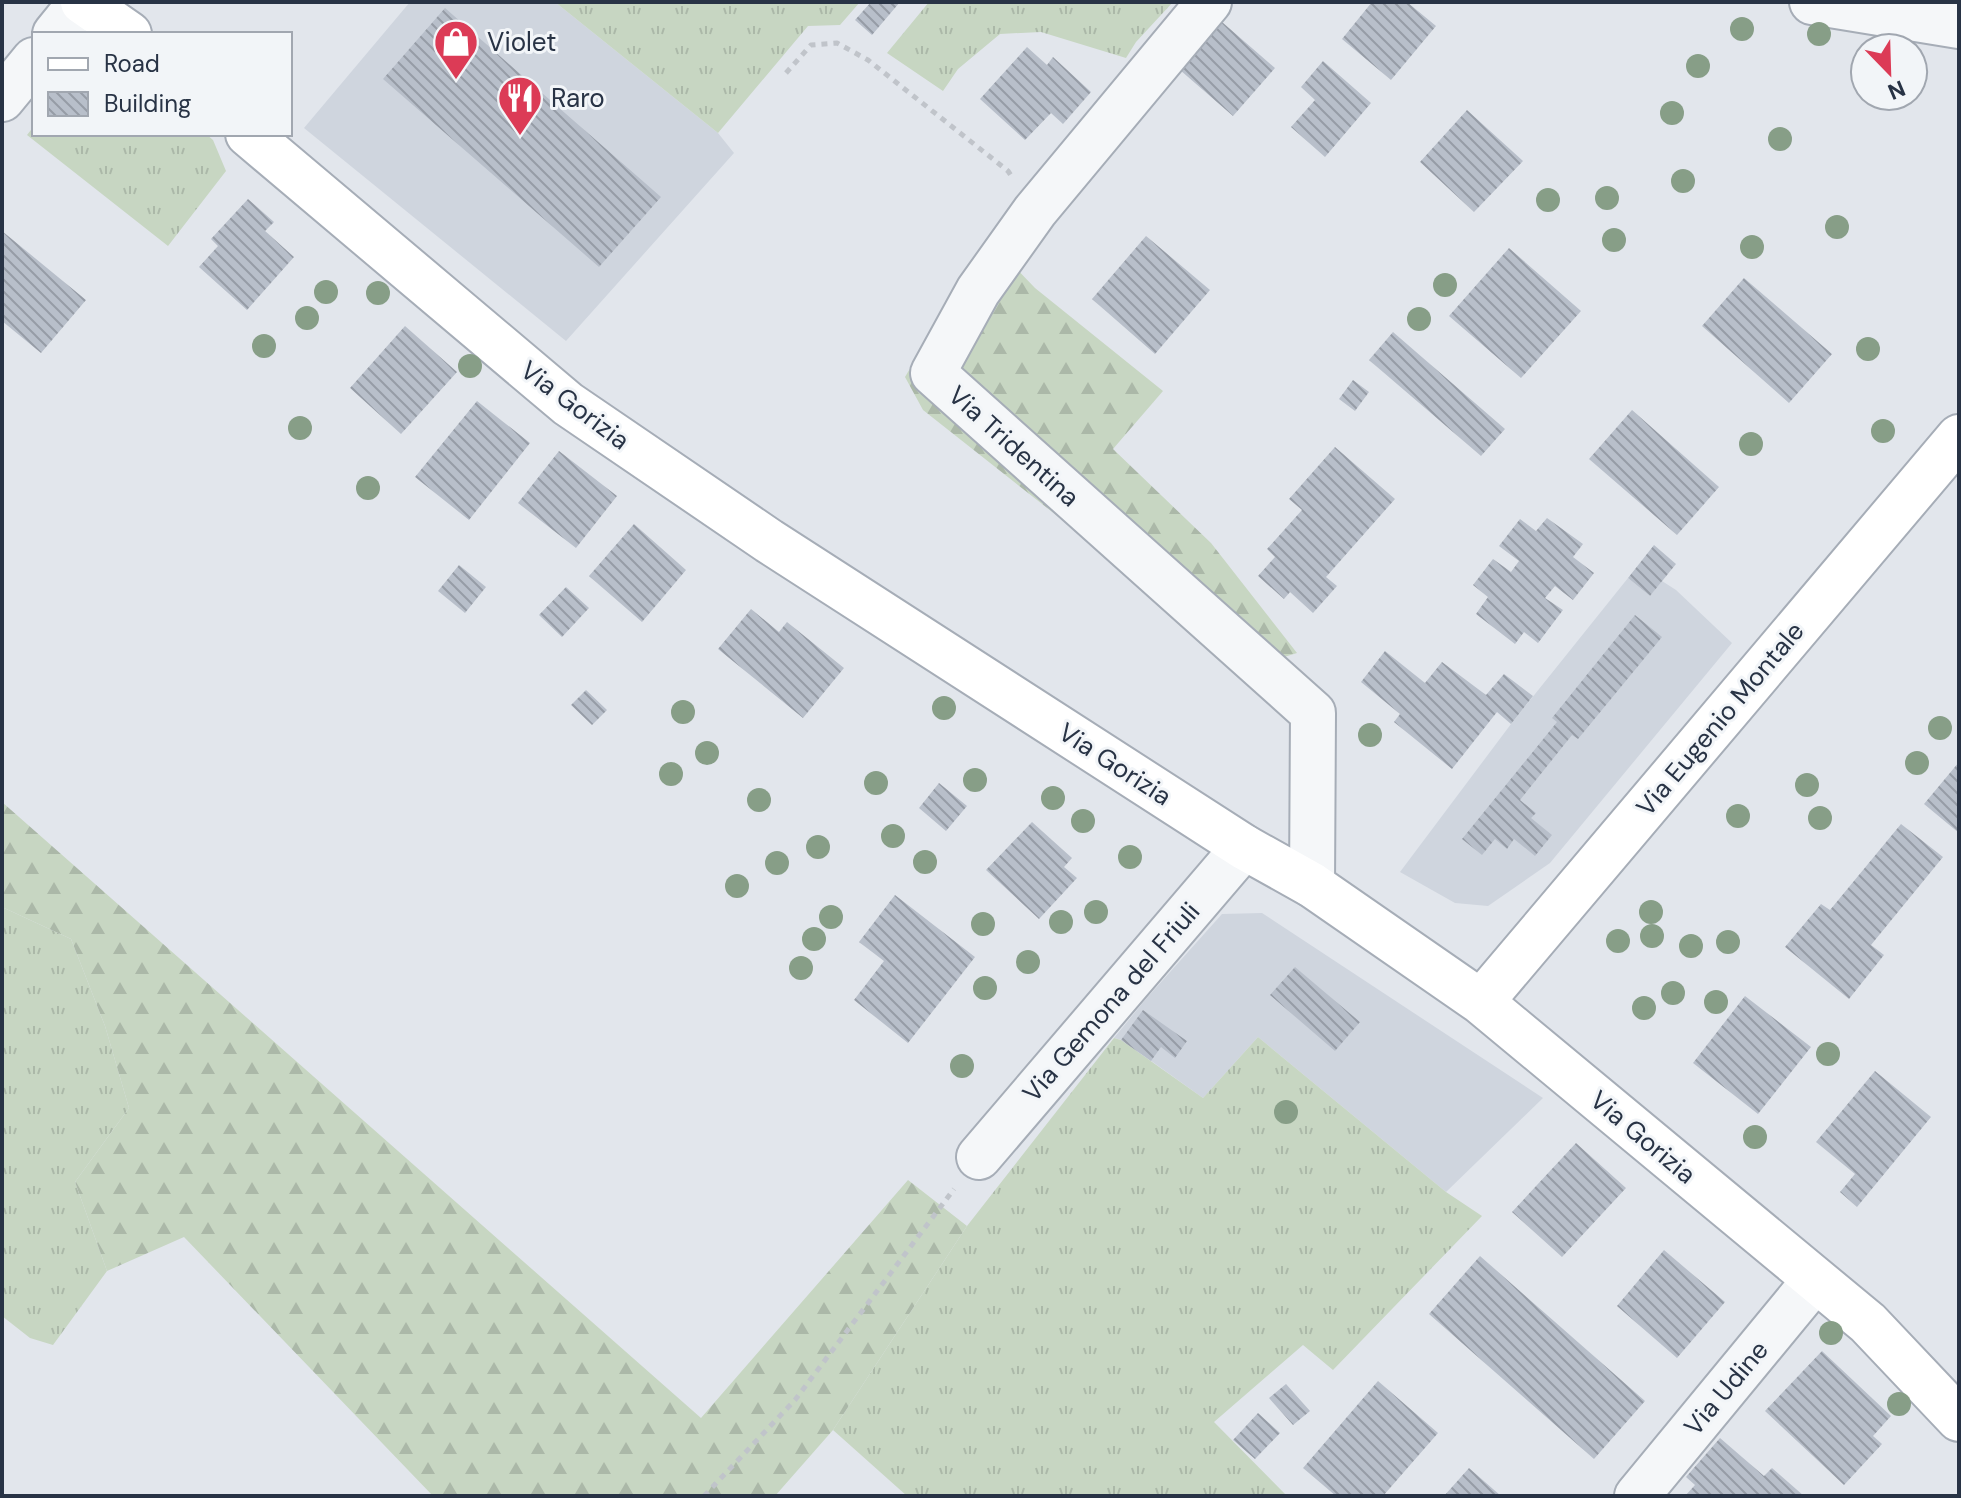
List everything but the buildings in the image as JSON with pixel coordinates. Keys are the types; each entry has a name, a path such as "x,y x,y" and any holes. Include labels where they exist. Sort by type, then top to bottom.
{"street":[{"path":"57,32 82,2 126,32"},
{"name":"Via Tridentina","path":"1209,2 1035,211 978,291 933,373 1313,713 1312,885"},
{"path":"1812,2 1959,26"},
{"path":"2,99 32,62"},
{"name":"Via Gorizia","path":"250,136 568,404 769,541 1244,847 1312,885 1481,1002 1868,1323 1959,1419"},
{"name":"Via Eugenio Montale","path":"1481,1002 1959,437"},
{"name":"Via Gemona del Friuli","path":"979,1157 1244,847"},
{"name":"Via Udine","path":"1637,1496 1815,1280"}],"path":[{"path":"786,73 811,45 837,43 868,60 1008,171 1035,211"},
{"path":"704,1496 795,1400 979,1157"}],"shaded area":[{"path":"410,2 555,2 718,133 734,153 566,341 304,128"},
{"path":"1628,578 1650,596 1662,581 1676,590 1732,643 1550,863 1488,906 1455,903 1400,872 1511,724"},
{"path":"1262,913 1543,1098 1446,1192 1258,1037 1203,1098 1122,1040 1114,1038 1222,914"}],"green space":[{"path":"555,2 860,2 840,25 808,26 718,133"},
{"path":"929,2 1173,2 1136,42 1126,58 1041,32 1000,34 958,69 943,91 887,53"},
{"path":"32,129 32,136 208,136 226,171 168,246 27,135"},
{"path":"987,238 1035,288 1163,391 1113,449 1211,543 1297,653 1250,668 923,410 905,377"},
{"path":"2,802 701,1418 908,1180 967,1226 833,1430 775,1496 433,1496 184,1237 107,1271 75,1182 129,1108 105,1026 71,939 2,907"},
{"path":"2,907 71,939 105,1026 129,1108 75,1182 107,1271 53,1345 30,1338 2,1316"},
{"path":"1258,1037 1446,1192 1482,1216 1333,1370 1303,1345 1214,1422 1287,1496 907,1496 833,1430 967,1226 1114,1038 1203,1098"}],"place":[{"name":"Violet","path":"456,81"},
{"name":"Raro","path":"520,137"}]}
